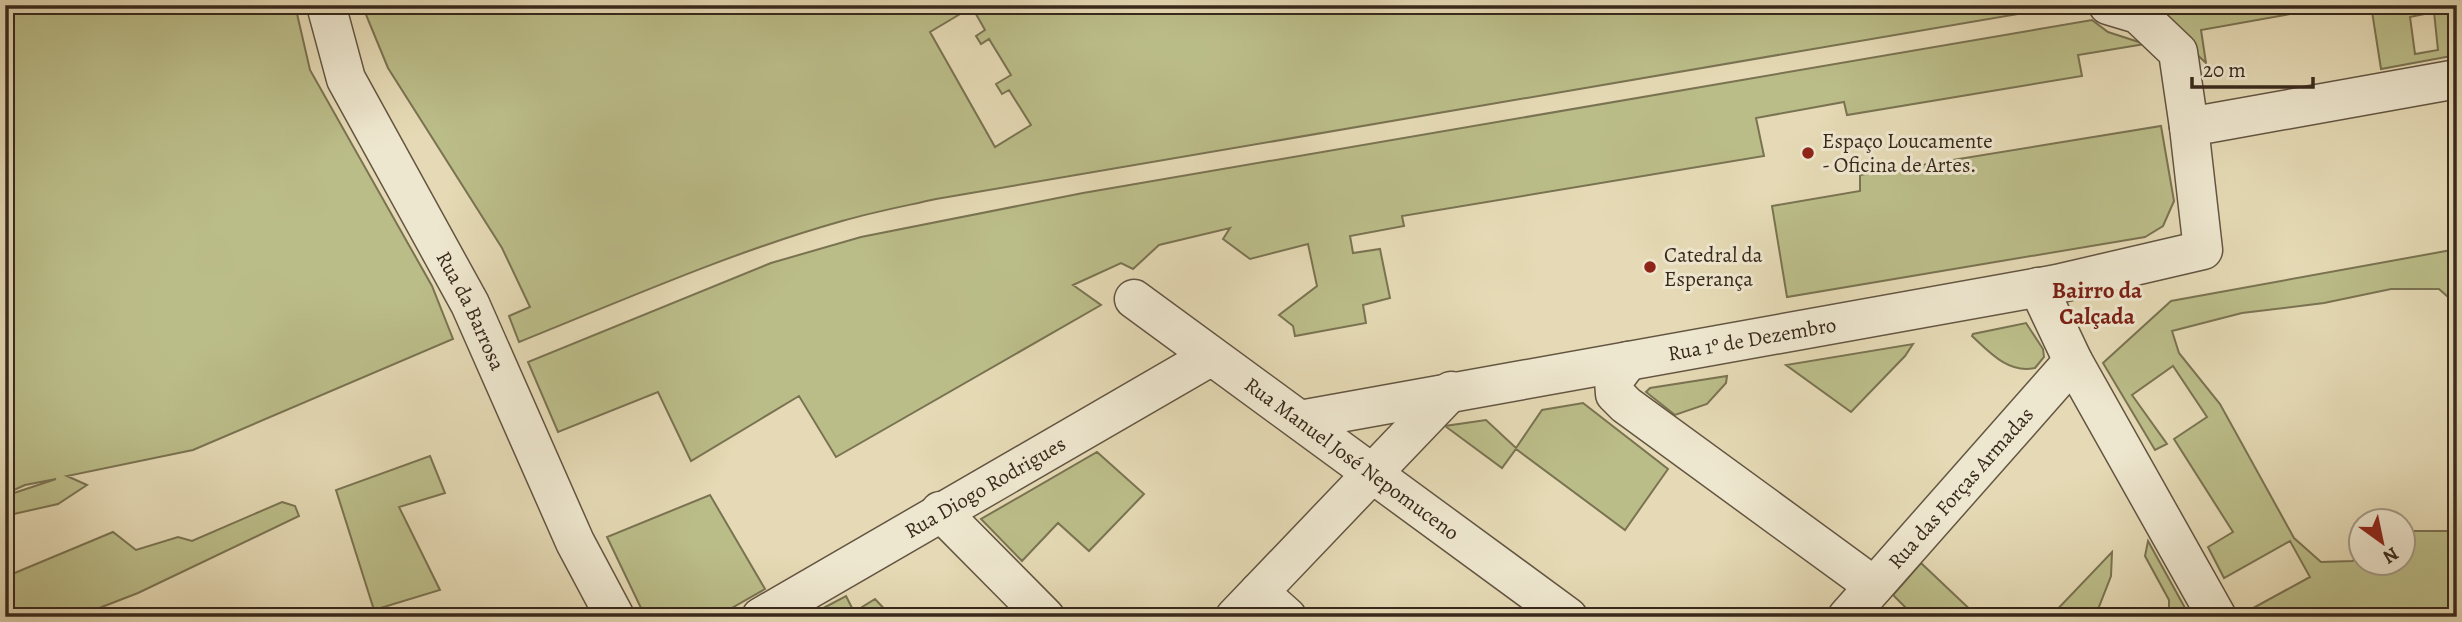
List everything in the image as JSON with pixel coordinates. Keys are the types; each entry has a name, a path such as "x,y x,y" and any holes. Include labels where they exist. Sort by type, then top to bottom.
{"street":[{"name":"Rua da Barrosa","path":"326,5 346,79 470,304 575,542 615,617"},
{"path":"2108,5 2138,14 2178,52 2189,127 2448,82"},
{"name":"Rua 1º de Dezembro","path":"1300,420 2038,287 2203,250 2189,127"},
{"path":"2038,287 2073,361 2217,617"},
{"name":"Rua Manuel José Nepomuceno","path":"1134,299 1568,617"},
{"name":"Rua Diogo Rodrigues","path":"761,617 1210,357"},
{"path":"1628,361 1614,380 1615,394 1626,405 1874,586"},
{"name":"Rua das Forças Armadas","path":"1847,617 2073,361"},
{"path":"1287,617 1247,604 1451,391"},
{"path":"940,511 1045,617"}],"green space":[{"path":"5,5 295,5 310,70 432,286 453,339 193,450 67,476 87,485 58,504 5,516 5,496 56,479 25,485 5,494"},
{"path":"362,5 2070,5 936,199 854,218 760,247 519,342 509,316 530,307 502,248 388,68","holes":["972,7 985,30 976,36 981,44 989,39 1011,75 996,84 1002,94 1009,90 1031,125 995,147 930,32"]},
{"path":"2138,5 2341,5 2201,30 2206,63 2173,32"},
{"path":"2371,5 2457,5 2457,55 2381,69","holes":["2434,12 2438,50 2415,54 2410,17"]},
{"path":"2092,20 2108,32 2145,44 2078,55 2082,76 1847,115 1844,102 1756,118 1764,156 1402,216 1404,226 1350,236 1353,253 1380,249 1390,298 1363,305 1366,323 1295,336 1293,326 1279,315 1317,286 1308,244 1250,259 1223,239 1230,228 1159,245 1133,269 1121,263 1073,285 1101,305 836,457 799,396 691,461 658,392 558,432 528,362 771,263 861,237 1083,193"},
{"path":"2161,126 2174,201 2163,226 2145,237 1787,297 1772,206 1860,191 1860,175"},
{"path":"2457,249 2457,305 2439,289 2391,289 2324,303 2242,313 2172,331 2179,353 2220,404 2294,538 2321,562 2346,561 2346,576 2416,576 2416,531 2457,531 2457,617 2246,617 2244,613 2310,577 2290,541 2224,578 2208,547 2233,532 2174,439 2207,417 2173,366 2132,395 2167,444 2155,450 2103,363 2171,301"},
{"path":"2026,323 2043,349 2044,357 2035,368 2017,368 2000,361 1972,336 1973,334"},
{"path":"1913,344 1905,356 1851,412 1786,365"},
{"path":"1727,376 1726,383 1707,404 1675,415 1646,392 1650,388"},
{"path":"1583,403 1668,469 1625,530 1516,449 1502,468 1445,426 1486,420 1516,448 1542,410"},
{"path":"1097,452 1144,494 1089,551 1058,523 1022,561 981,519"},
{"path":"430,456 445,493 399,507 440,590 374,610 336,490"},
{"path":"710,495 765,589 716,617 648,617 640,606 607,537"},
{"path":"282,502 295,506 299,516 138,593 76,617 5,617 5,577 113,532 136,550 178,537 192,541"},
{"path":"2148,541 2190,617 2169,617 2169,600 2145,556"},
{"path":"2112,552 2111,576 2095,617 2050,617"},
{"path":"1921,563 1978,617 1915,617 1893,595"},
{"path":"846,596 854,612 875,599 892,617 812,614"}],"place":[{"name":"Espaço Loucamente - Oficina de Artes.","path":"1808,153"},
{"name":"Catedral da Esperança","path":"1650,267"}],"district":[{"name":"Bairro da Calçada","path":"2097,303"}]}
